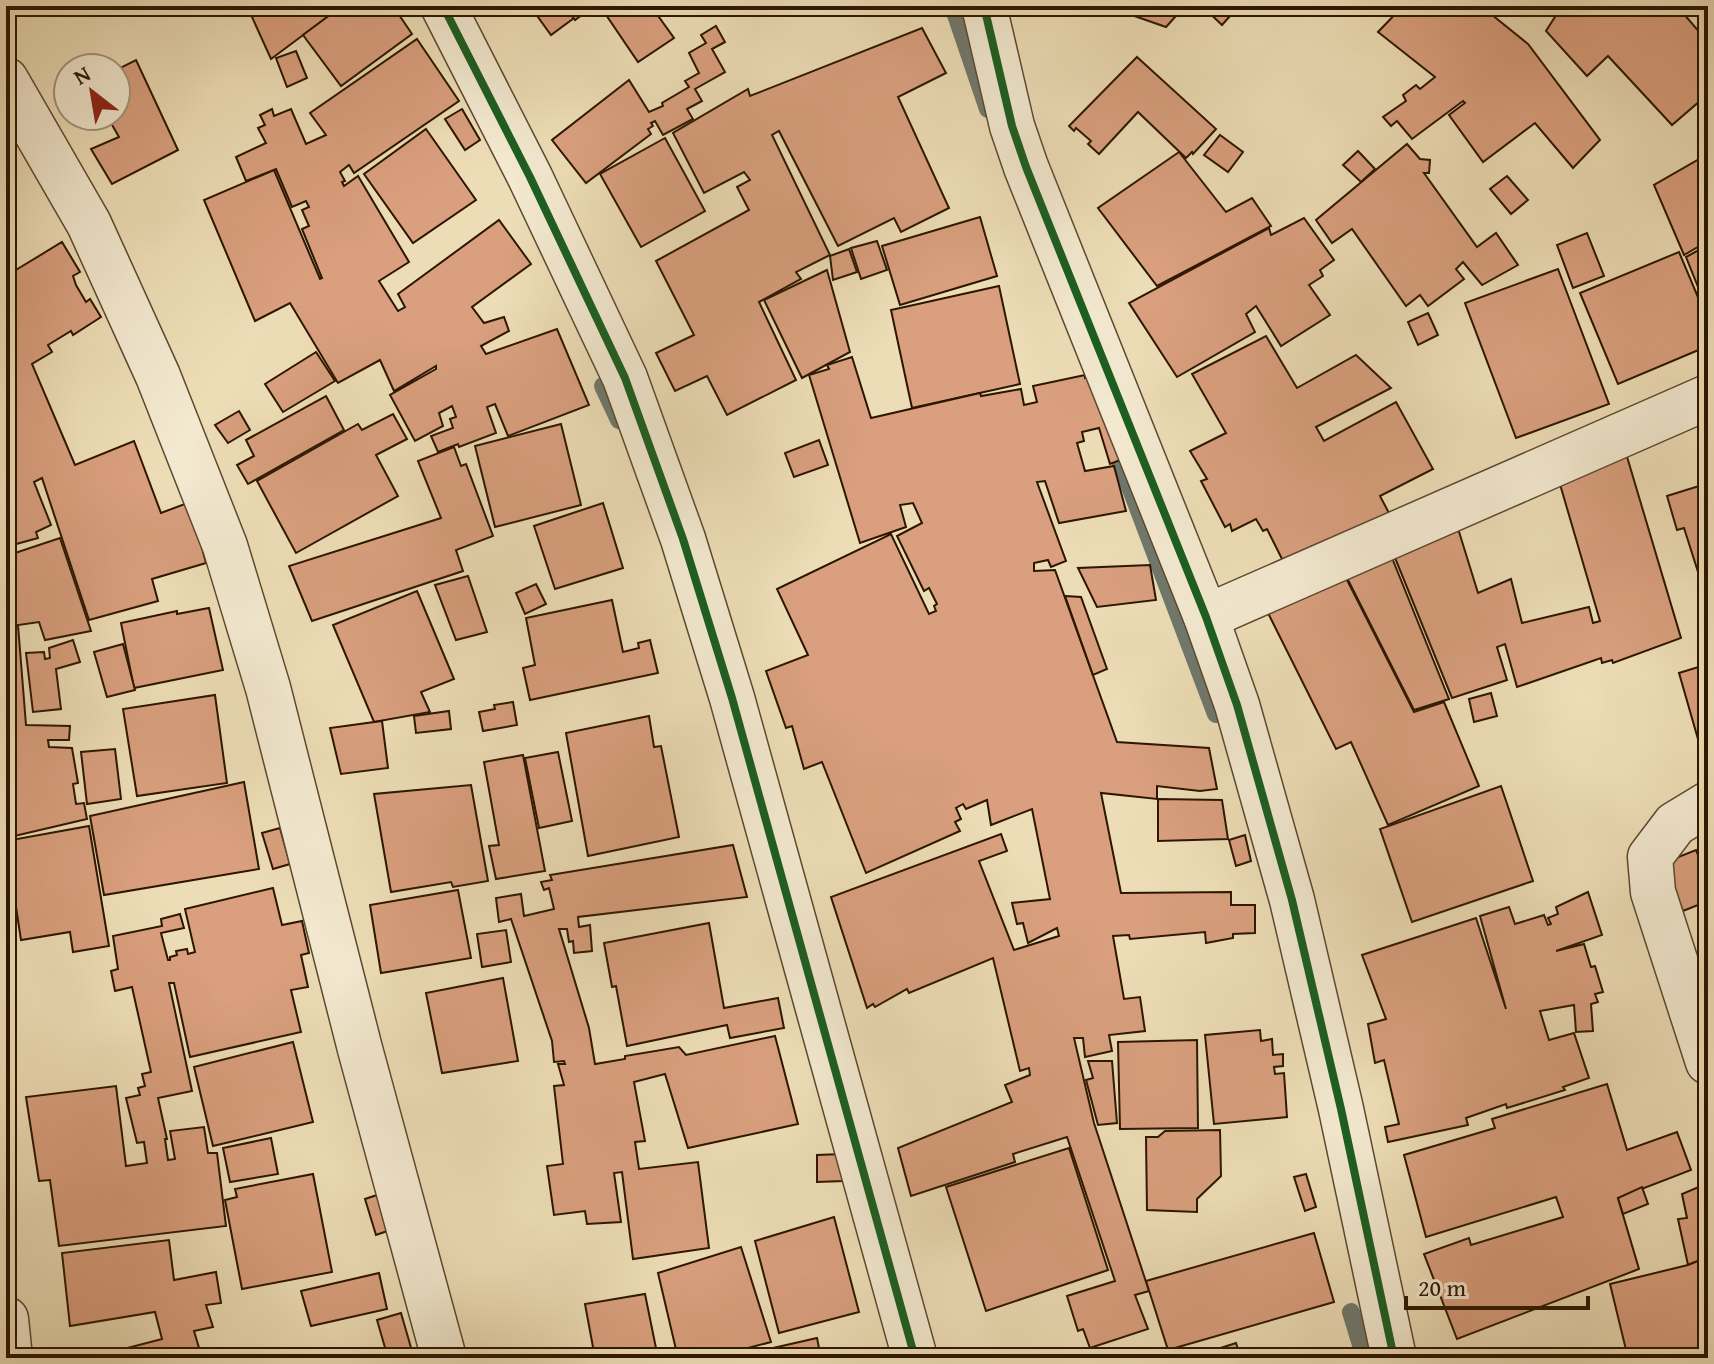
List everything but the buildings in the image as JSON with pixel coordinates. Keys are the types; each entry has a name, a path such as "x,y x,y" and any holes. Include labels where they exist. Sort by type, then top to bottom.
{"street":[{"path":"443,6 530,177 625,378 683,539 737,713 915,1358"},
{"path":"984,6 1012,126 1026,167 1206,617 1237,705 1292,900 1394,1358"},
{"path":"6,80 89,224 158,376 225,546 268,688 360,1049 444,1358"},
{"path":"1206,617 1708,397"},
{"path":"1708,804 1675,824 1650,857 1653,892 1708,1062"},
{"path":"6,1319 10,1358"}],"waterway":[{"path":"953,6 988,109"},
{"path":"603,386 619,420"},
{"path":"1115,447 1216,714"},
{"path":"1351,1312 1365,1358"}],"cycle path":[{"path":"443,6 530,177 625,378 683,539 732,698 915,1358"},
{"path":"984,6 1012,126 1026,167 1206,617 1237,705 1292,900 1394,1358"}]}
